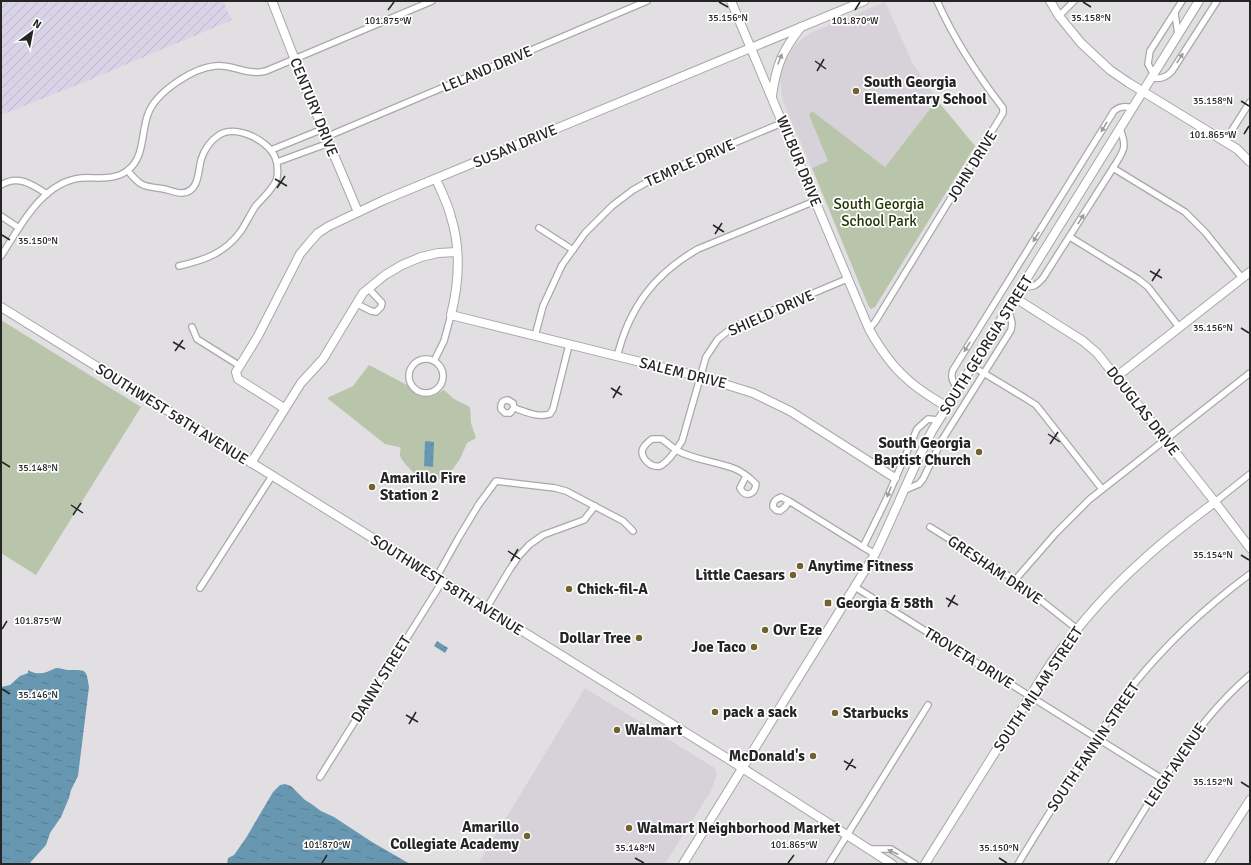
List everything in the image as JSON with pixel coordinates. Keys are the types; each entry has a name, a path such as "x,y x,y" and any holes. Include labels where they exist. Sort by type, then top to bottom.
{"main road":[{"name":"CENTURY DRIVE","path":"272,1 294,59 358,212"},
{"name":"WILBUR DRIVE","path":"731,1 868,329 884,354 906,379 947,407"},
{"name":"SUSAN DRIVE","path":"238,369 258,336 300,254 318,233 329,226 436,179 864,1"},
{"path":"1050,1 1081,43 1110,70 1225,141 1241,152 1250,162"},
{"name":"SOUTH GEORGIA STREET","path":"683,864 875,554 914,467 938,420 1199,1"},
{"path":"772,97 777,68 782,54 801,26"},
{"path":"436,179 451,216 457,252 458,268 456,294 451,315"},
{"path":"251,463 301,383 323,359 363,293 385,275 402,265 421,257 438,253 457,252"},
{"path":"1116,377 1250,272"},
{"name":"DOUGLAS DRIVE","path":"1015,298 1083,341 1097,353 1250,548"},
{"name":"SOUTHWEST 58TH AVENUE","path":"1,307 742,768 892,864"},
{"name":"SALEM DRIVE","path":"451,315 699,377 741,389 771,401 895,478"},
{"path":"238,369 238,379 284,408"},
{"name":"SOUTH MILAM STREET","path":"925,864 1051,663 1077,629 1105,597 1142,560 1215,502"},
{"path":"1209,864 1250,800"}],"street":[{"path":"1,256 19,228 41,199 47,194 67,182 78,179 110,178 128,171 138,156 148,113 161,95 172,85 202,70 215,66 226,66 254,72 266,71 432,1"},
{"name":"LELAND DRIVE","path":"271,150 326,136 647,1"},
{"name":"JOHN DRIVE","path":"868,329 875,322 1003,113 1003,108 979,77 961,48 938,1"},
{"path":"1060,16 1074,1"},
{"path":"1182,1 1150,51 1148,64 1152,76 1161,79 1172,71 1217,1"},
{"path":"1174,12 1178,35"},
{"path":"1225,141 1250,102"},
{"path":"958,389 952,379 951,375 953,370 1114,111 1124,106 1133,108"},
{"name":"TEMPLE DRIVE","path":"535,336 543,306 562,265 585,233 612,206 633,190 667,171 782,123"},
{"path":"1022,287 1032,287 1038,284 1070,237 1123,151 1125,145 1120,130"},
{"path":"128,171 137,182 144,186 182,193 190,191 195,186 206,150 210,142 220,134 230,131 250,135 266,144 271,150 277,162 278,171 276,180 255,208 242,230 233,241 212,257 179,266"},
{"path":"277,162 326,136"},
{"path":"1113,168 1186,212 1205,232 1242,278"},
{"path":"1,185 7,181 15,179 21,180 35,186 47,194"},
{"path":"617,357 626,328 633,313 644,296 654,282 682,258 698,249 815,201"},
{"path":"1,216 19,228"},
{"path":"539,228 573,250"},
{"path":"1070,237 1138,279 1148,287 1179,327"},
{"name":"SHIELD DRIVE","path":"676,450 682,441 699,377 706,357 711,347 726,332 733,327 847,279"},
{"path":"357,304 371,312 376,312 381,308 382,303 368,288"},
{"path":"905,490 919,484 923,479 942,440 1011,330 1012,322 1008,308"},
{"path":"434,361 444,341 451,315"},
{"path":"192,327 197,339 238,369"},
{"path":"514,408 543,416 550,414 553,409 569,345"},
{"path":"428,359 434,361 439,365 443,372 443,379 435,390 421,392 415,388 411,382 411,368 421,360 428,359"},
{"path":"972,366 1036,405 1102,489"},
{"path":"1015,580 1061,528 1090,499 1250,373"},
{"path":"863,547 877,520 917,429 928,419 938,420"},
{"path":"676,450 670,458 660,466 655,466 648,463 644,458 642,451 646,444 652,439 662,439 676,450 687,456 734,468 746,476"},
{"name":"SOUTH MILAM STREET","path":"1215,502 1250,474"},
{"path":"200,588 272,476"},
{"name":"DANNY STREET","path":"320,777 439,580 463,530 496,482 555,488 566,491 595,506"},
{"path":"789,501 875,554"},
{"path":"486,609 514,562 529,545 543,535 584,520 595,506 623,521 633,531"},
{"name":"GRESHAM DRIVE","path":"930,527 1015,580 1077,629"},
{"name":"SOUTH FANNIN STREET","path":"1018,864 1096,738 1134,684 1186,626 1218,598 1250,574"},
{"name":"TROVETA DRIVE","path":"855,587 1164,780"},
{"name":"LEIGH AVENUE","path":"1111,864 1164,780 1205,722 1222,702 1250,675"},
{"path":"829,864 928,705"},
{"path":"869,849 891,849 915,864"}],"shaded area":[{"path":"1,1 223,1 232,20 87,81 1,115"},
{"name":"South Georgia Elementary School","path":"885,2 912,62 937,100 885,167 812,111 809,115 828,161 812,168 783,102 780,79 785,60 797,43 810,33"},
{"path":"585,688 715,768 717,774 712,789 665,864 478,864"}],"green space":[{"name":"South Georgia School Park","path":"937,100 975,146 875,307 871,309 868,305 812,168 828,161 809,115 812,111 885,167"},
{"path":"1,320 141,407 36,575 1,553"},
{"path":"369,365 407,385 414,392 423,396 435,395 444,390 454,399 470,407 471,423 476,438 467,443 460,459 450,473 428,484 412,471 404,462 400,455 401,449 399,447 385,444 327,398 353,386"}],"water":[{"path":"425,441 434,442 433,467 424,466"},
{"path":"437,641 448,648 445,653 434,646"},
{"path":"56,668 79,670 85,672 87,677 89,687 78,776 61,817 50,833 46,845 29,864 1,864 1,687 10,685 20,676 28,673 28,670 35,673 42,673"},
{"path":"285,784 291,786 305,800 321,811 334,817 372,842 410,864 227,864 228,858 234,855 246,838 273,792 280,785"}],"place":[{"name":"South Georgia Elementary School","path":"856,91"},
{"name":"South Georgia Baptist Church","path":"979,452"},
{"name":"Amarillo Fire Station 2","path":"372,487"},
{"name":"Anytime Fitness","path":"800,566"},
{"name":"Little Caesars","path":"793,575"},
{"name":"Chick-fil-A","path":"569,589"},
{"name":"Georgia & 58th","path":"828,603"},
{"name":"Ovr Eze","path":"765,630"},
{"name":"Dollar Tree","path":"639,638"},
{"name":"Joe Taco","path":"754,647"},
{"name":"pack a sack","path":"715,712"},
{"name":"Starbucks","path":"835,713"},
{"name":"Walmart","path":"617,730"},
{"name":"McDonald's","path":"813,756"},
{"name":"Walmart Neighborhood Market","path":"629,828"},
{"name":"Amarillo Collegiate Academy","path":"527,836"}]}
